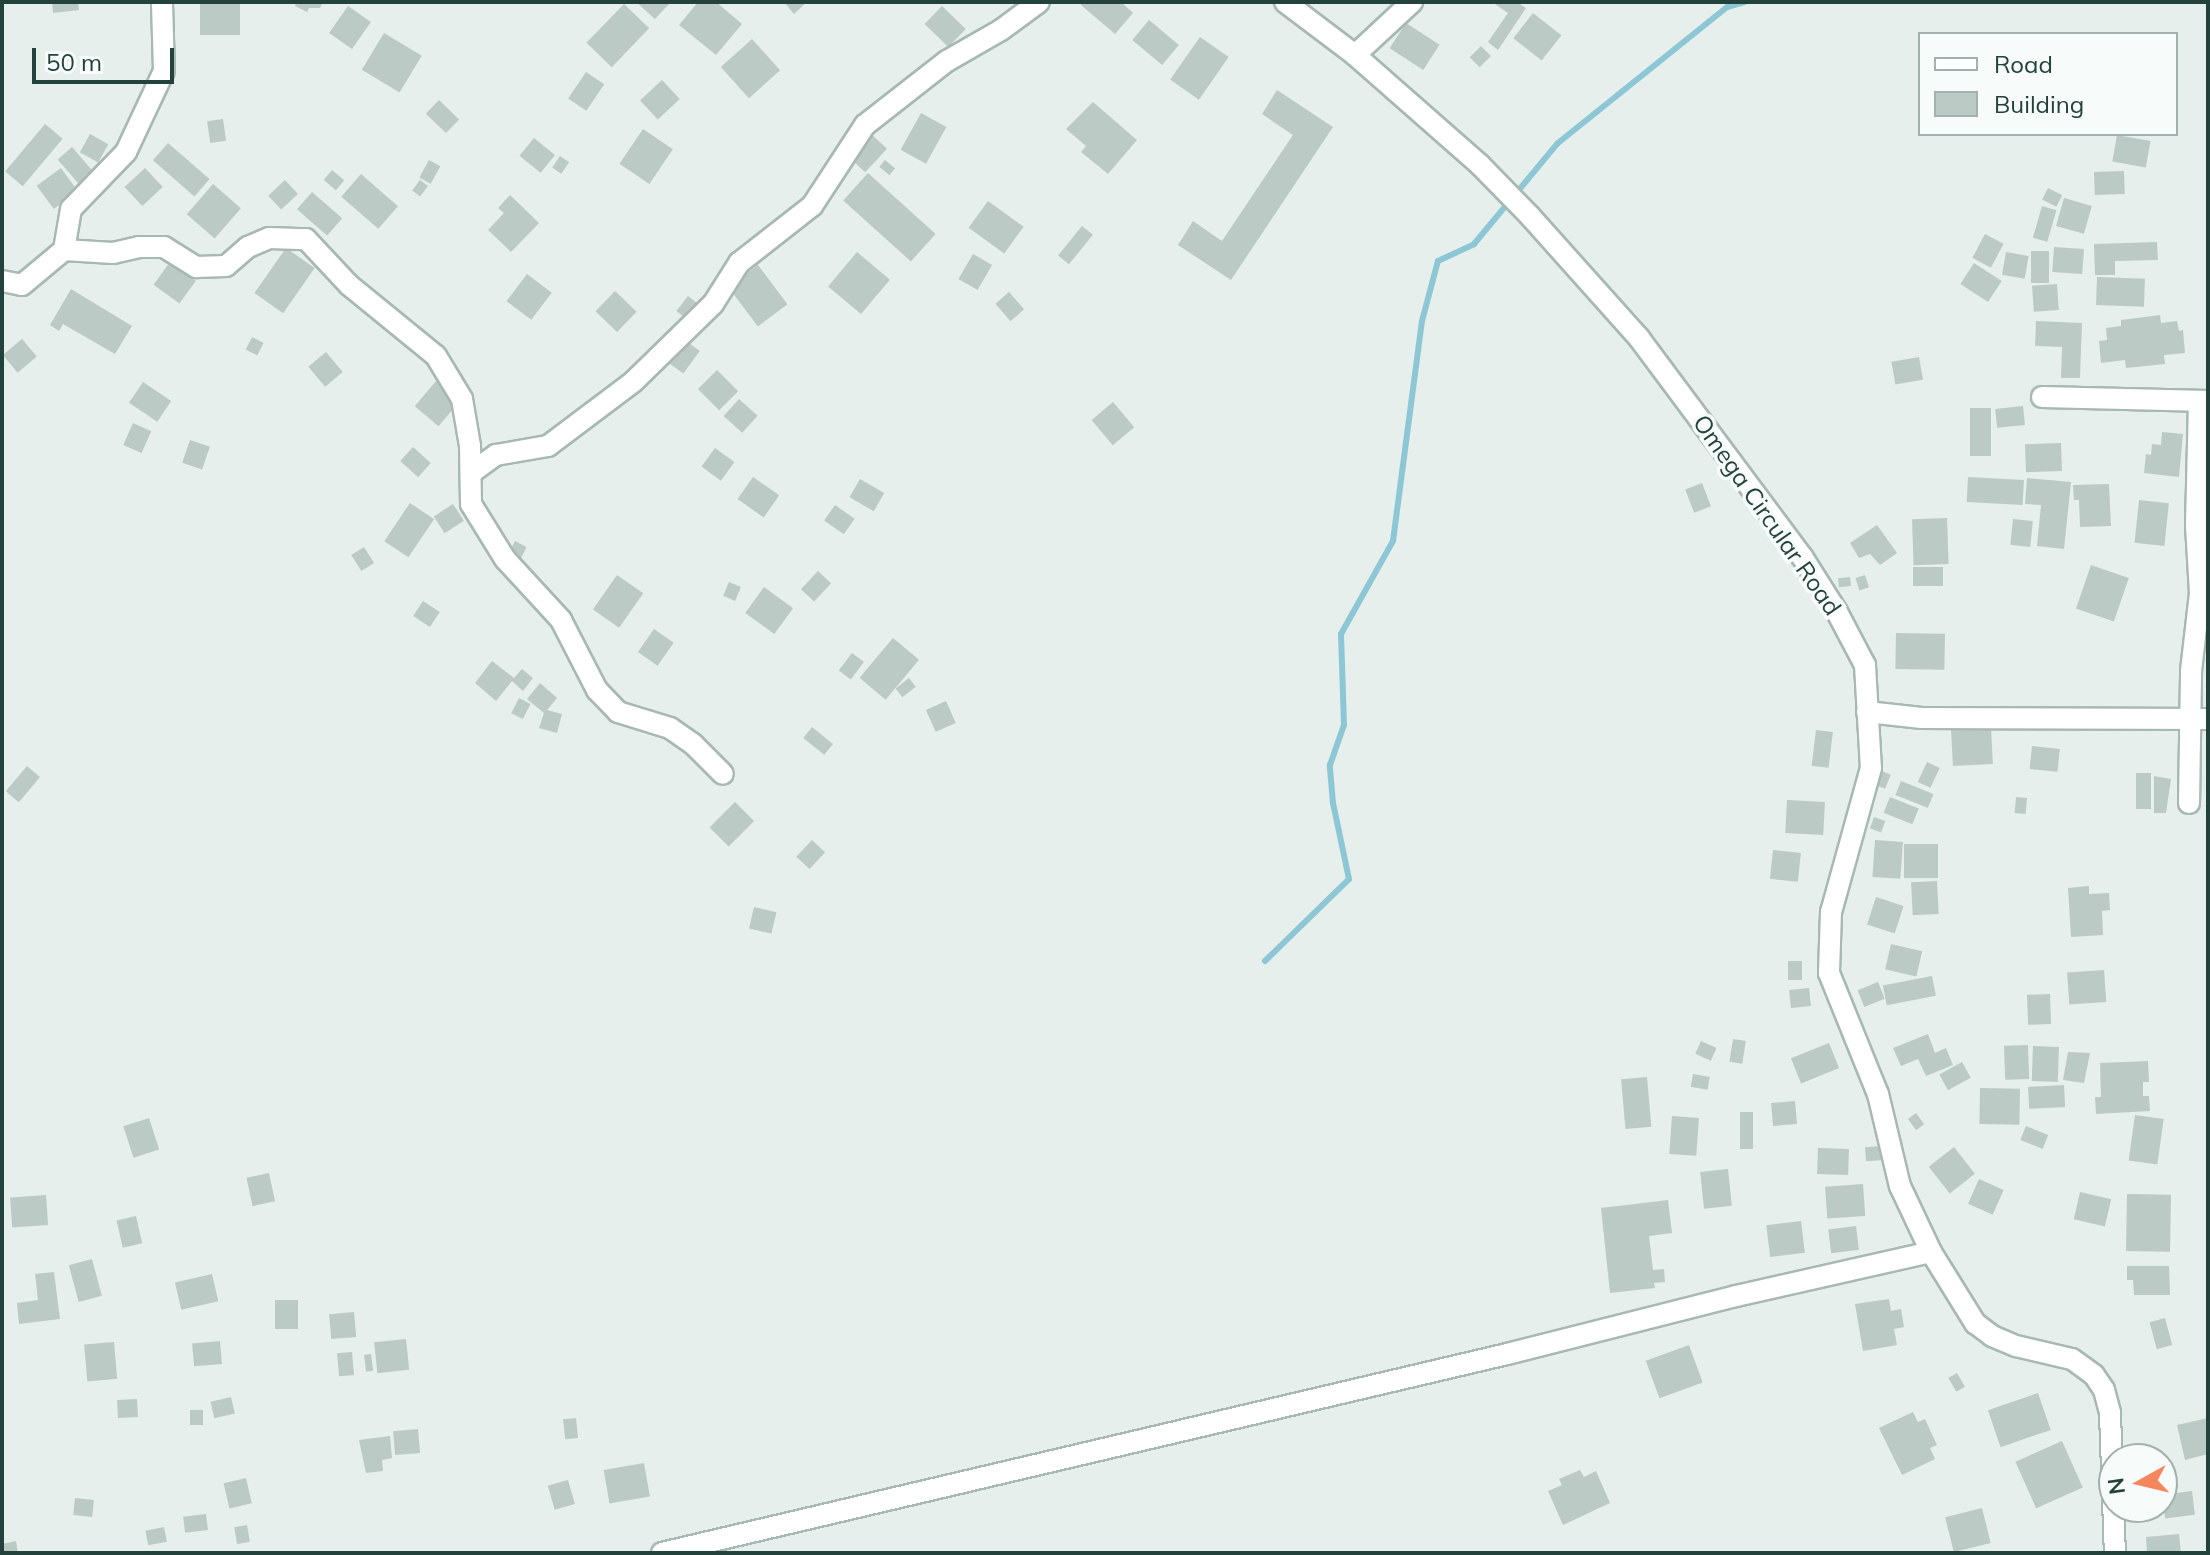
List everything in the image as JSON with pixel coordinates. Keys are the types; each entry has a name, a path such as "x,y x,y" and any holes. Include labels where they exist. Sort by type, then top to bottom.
{"street":[{"path":"2,281 22,285 64,250 71,209 126,152 164,71 162,2"},
{"path":"471,473 496,455 548,446 633,382 713,304 739,263 812,206 865,125 947,61 1001,30 1039,2"},
{"name":"Omega Circular Road","path":"1285,2 1355,55 1480,165 1639,338 1803,558 1865,665 1871,768 1831,912 1829,973 1878,1094 1900,1186 1931,1252 1975,1323 1992,1336 2016,1346 2072,1359 2094,1375 2104,1390 2110,1413 2115,1553"},
{"path":"1355,55 1412,2"},
{"path":"64,250 113,253 139,247 164,247 196,267 226,266 248,247 269,238 306,239 349,285 436,356 462,399 471,473 471,504 505,559 561,620 597,690 618,712 670,728 693,744 723,774"},
{"path":"2042,397 2203,401 2196,525 2200,593 2191,671 2200,719 2188,768 2189,803"},
{"path":"1867,712 1922,718 2200,719"},
{"path":"662,1553 1931,1252"}],"building":[{"path":"52,2 78,2 79,10 53,13"},
{"path":"200,2 240,2 240,35 200,35"},
{"path":"297,2 323,2 320,8 309,8 307,12 295,6"},
{"path":"636,2 671,2 655,19"},
{"path":"698,2 716,2 742,24 716,55 679,25"},
{"path":"784,2 807,2 794,14"},
{"path":"1084,2 1121,2 1133,13 1115,34 1081,5"},
{"path":"1492,2 1517,2 1526,8 1498,50 1488,42 1508,13"},
{"path":"624,4 649,28 612,67 586,43"},
{"path":"348,6 371,22 352,49 329,33"},
{"path":"942,6 966,29 948,47 925,24"},
{"path":"1533,13 1561,35 1542,60 1513,38"},
{"path":"1149,20 1179,45 1162,65 1132,40"},
{"path":"1406,23 1440,45 1423,70 1390,48"},
{"path":"384,33 422,56 400,93 362,70"},
{"path":"1200,37 1229,57 1199,100 1170,80"},
{"path":"752,39 780,70 749,98 721,67"},
{"path":"1481,46 1491,56 1480,67 1470,57"},
{"path":"586,72 604,84 586,111 568,99"},
{"path":"662,80 680,99 658,119 640,100"},
{"path":"1277,90 1333,127 1231,280 1178,245 1193,221 1222,241 1293,135 1262,114"},
{"path":"439,100 459,119 446,133 426,114"},
{"path":"1093,102 1137,140 1108,174 1081,152 1086,146 1066,129"},
{"path":"921,113 946,127 926,164 901,150"},
{"path":"223,119 226,141 210,143 207,121"},
{"path":"45,124 63,139 23,186 5,171"},
{"path":"643,129 673,149 649,184 620,164"},
{"path":"868,131 887,149 865,172 846,154"},
{"path":"90,134 108,144 98,163 80,152"},
{"path":"2117,136 2150,141 2146,167 2112,162"},
{"path":"534,138 555,155 541,173 520,156"},
{"path":"168,143 210,179 194,196 153,160"},
{"path":"72,147 95,173 81,186 58,159"},
{"path":"560,156 569,162 561,174 552,168"},
{"path":"429,160 440,166 431,184 419,177"},
{"path":"885,160 895,168 889,175 879,167"},
{"path":"61,168 78,191 54,209 37,186"},
{"path":"145,168 163,187 142,206 125,187"},
{"path":"332,170 344,180 336,190 324,180"},
{"path":"2124,171 2125,194 2095,195 2094,172"},
{"path":"868,173 936,234 911,261 843,200"},
{"path":"361,174 398,206 378,229 341,197"},
{"path":"285,180 298,194 281,210 268,196"},
{"path":"420,180 428,186 420,196 412,190"},
{"path":"213,184 241,208 215,238 187,214"},
{"path":"2048,188 2062,195 2056,207 2042,200"},
{"path":"312,192 342,218 327,236 297,209"},
{"path":"510,195 539,223 511,252 488,230 504,213 498,208"},
{"path":"2064,198 2092,206 2084,234 2056,226"},
{"path":"988,201 1024,227 1004,254 969,228"},
{"path":"2042,206 2056,210 2047,242 2033,238"},
{"path":"1082,226 1093,235 1069,264 1058,256"},
{"path":"1985,234 2004,244 1991,268 1972,258"},
{"path":"2157,242 2158,260 2115,261 2115,275 2095,275 2094,244"},
{"path":"2054,247 2084,249 2082,274 2052,272"},
{"path":"286,248 315,268 283,313 254,293"},
{"path":"2031,251 2049,251 2049,283 2031,283"},
{"path":"857,252 890,280 861,314 828,286"},
{"path":"2006,252 2029,256 2025,279 2002,275"},
{"path":"973,254 992,265 978,290 958,279"},
{"path":"170,262 196,281 179,303 154,285"},
{"path":"1974,263 2002,281 1988,302 1960,284"},
{"path":"758,265 787,304 758,326 728,287"},
{"path":"527,274 552,293 531,320 507,301"},
{"path":"2097,277 2145,279 2144,307 2096,305"},
{"path":"2057,284 2059,310 2034,312 2032,286"},
{"path":"71,289 132,326 115,354 63,324 59,331 50,325"},
{"path":"615,291 637,312 617,332 596,311"},
{"path":"1009,292 1024,309 1011,321 995,304"},
{"path":"688,296 701,306 689,321 676,311"},
{"path":"2160,315 2161,323 2177,321 2179,331 2183,330 2185,353 2164,355 2165,364 2126,368 2125,360 2101,363 2099,341 2107,340 2106,328 2121,326 2121,320"},
{"path":"2036,321 2082,323 2080,378 2061,378 2062,347 2035,346"},
{"path":"252,337 264,343 257,355 246,349"},
{"path":"682,338 700,351 683,374 666,361"},
{"path":"22,339 37,357 18,373 3,355"},
{"path":"326,352 343,372 325,387 308,367"},
{"path":"1919,357 1923,380 1895,385 1891,362"},
{"path":"717,370 738,391 719,410 698,389"},
{"path":"436,381 460,401 439,426 415,406"},
{"path":"143,382 171,401 157,422 129,403"},
{"path":"739,399 758,416 742,433 724,416"},
{"path":"1113,402 1134,427 1113,445 1092,420"},
{"path":"2023,406 2025,425 1997,428 1995,409"},
{"path":"1970,408 1991,408 1991,456 1970,456"},
{"path":"133,423 151,431 142,453 123,445"},
{"path":"2162,432 2183,434 2179,477 2144,473 2146,454 2151,455 2152,444 2161,445"},
{"path":"190,440 210,447 202,470 182,463"},
{"path":"2061,443 2062,471 2026,472 2025,444"},
{"path":"413,447 431,463 418,477 400,461"},
{"path":"715,448 734,462 721,481 701,467"},
{"path":"753,477 779,495 764,517 738,499"},
{"path":"1968,477 2024,480 2023,505 1967,502"},
{"path":"2027,478 2071,482 2064,549 2037,546 2041,505 2025,504"},
{"path":"860,479 884,493 874,511 850,497"},
{"path":"1702,483 1711,506 1694,513 1685,489"},
{"path":"2109,484 2111,526 2080,527 2079,500 2074,500 2073,485"},
{"path":"2139,500 2169,503 2164,546 2135,543"},
{"path":"410,503 434,519 408,557 384,541"},
{"path":"453,504 464,521 445,533 434,517"},
{"path":"835,505 855,519 844,534 824,521"},
{"path":"1947,518 1949,564 1914,565 1912,519"},
{"path":"2013,519 2033,521 2030,547 2010,545"},
{"path":"1877,525 1897,553 1880,565 1870,554 1859,558 1850,543"},
{"path":"515,541 527,547 520,559 509,553"},
{"path":"364,547 374,563 361,571 351,555"},
{"path":"2091,565 2129,578 2114,622 2076,608"},
{"path":"1913,567 1943,567 1943,586 1913,586"},
{"path":"818,571 831,583 814,602 801,589"},
{"path":"617,575 643,593 619,628 593,609"},
{"path":"1865,575 1869,587 1860,590 1855,578"},
{"path":"1850,577 1851,586 1839,587 1838,578"},
{"path":"729,582 741,587 735,601 723,596"},
{"path":"764,587 793,608 774,634 745,613"},
{"path":"423,601 440,612 430,627 413,616"},
{"path":"654,629 674,643 658,666 638,652"},
{"path":"1896,633 1945,634 1944,670 1895,669"},
{"path":"893,638 919,660 886,700 860,678"},
{"path":"852,653 864,662 851,680 839,671"},
{"path":"492,661 514,678 522,669 533,678 523,691 512,681 496,701 475,683"},
{"path":"909,678 916,687 902,697 896,688"},
{"path":"540,683 557,698 547,710 562,714 557,733 539,728 544,713 527,699"},
{"path":"519,698 531,704 523,719 511,713"},
{"path":"946,701 956,723 936,732 926,710"},
{"path":"812,727 833,744 824,755 803,738"},
{"path":"1991,728 1993,764 1953,766 1951,730"},
{"path":"1816,730 1833,732 1828,768 1812,766"},
{"path":"2032,746 2060,749 2057,772 2030,769"},
{"path":"1927,762 1940,768 1930,788 1918,782"},
{"path":"27,766 40,777 19,802 6,791"},
{"path":"1877,769 1891,775 1885,789 1871,783"},
{"path":"2136,773 2151,773 2151,809 2136,809"},
{"path":"2154,776 2171,779 2166,813 2154,813"},
{"path":"1901,781 1933,794 1928,808 1895,795"},
{"path":"1890,797 1919,809 1912,824 1884,813"},
{"path":"2016,797 2027,798 2026,814 2015,813"},
{"path":"1787,800 1825,802 1823,835 1785,833"},
{"path":"735,802 754,821 729,847 710,827"},
{"path":"1874,817 1885,821 1881,832 1870,828"},
{"path":"812,840 825,852 809,869 796,857"},
{"path":"1875,840 1903,842 1900,879 1872,877"},
{"path":"1904,844 1938,844 1938,878 1904,878"},
{"path":"1773,850 1801,853 1798,882 1770,879"},
{"path":"1937,881 1939,914 1913,915 1911,882"},
{"path":"2089,886 2089,894 2109,893 2110,910 2102,911 2103,935 2071,937 2068,888"},
{"path":"1876,897 1904,906 1895,934 1867,925"},
{"path":"754,907 776,912 771,934 749,928"},
{"path":"1891,944 1922,951 1916,977 1885,969"},
{"path":"1788,961 1802,961 1802,980 1788,980"},
{"path":"2104,970 2106,1002 2069,1005 2067,973"},
{"path":"1932,976 1936,996 1887,1005 1883,986"},
{"path":"1878,982 1885,999 1864,1007 1858,990"},
{"path":"1809,988 1811,1006 1791,1008 1789,990"},
{"path":"2050,994 2051,1024 2028,1025 2027,995"},
{"path":"1928,1034 1935,1053 1946,1048 1953,1065 1926,1076 1918,1059 1901,1066 1893,1048"},
{"path":"1733,1039 1746,1041 1742,1064 1729,1062"},
{"path":"1701,1041 1717,1048 1711,1061 1695,1054"},
{"path":"1829,1043 1839,1068 1801,1083 1791,1058"},
{"path":"2028,1045 2029,1079 2005,1080 2004,1046"},
{"path":"2033,1046 2059,1047 2058,1082 2032,1081"},
{"path":"2068,1052 2090,1053 2084,1083 2063,1080"},
{"path":"2148,1061 2149,1082 2143,1082 2143,1096 2149,1096 2150,1111 2096,1114 2095,1097 2101,1097 2100,1063"},
{"path":"1962,1062 1971,1078 1948,1090 1939,1075"},
{"path":"1693,1074 1710,1077 1707,1090 1691,1087"},
{"path":"1647,1077 1651,1127 1625,1129 1621,1079"},
{"path":"2064,1085 2065,1107 2029,1109 2028,1087"},
{"path":"1980,1088 2020,1089 2019,1125 1979,1124"},
{"path":"1795,1101 1797,1124 1773,1126 1771,1103"},
{"path":"1740,1112 1753,1112 1753,1149 1740,1149"},
{"path":"1916,1113 1924,1124 1916,1130 1908,1119"},
{"path":"2135,1115 2164,1119 2157,1165 2129,1161"},
{"path":"1672,1116 1699,1118 1696,1156 1669,1154"},
{"path":"149,1118 159,1149 134,1158 123,1126"},
{"path":"2026,1126 2048,1135 2043,1149 2020,1140"},
{"path":"1883,1146 1884,1160 1866,1161 1865,1147"},
{"path":"1954,1147 1975,1174 1950,1193 1929,1167"},
{"path":"1818,1148 1849,1149 1848,1175 1817,1174"},
{"path":"1728,1169 1732,1206 1704,1209 1700,1172"},
{"path":"269,1173 275,1201 253,1206 247,1178"},
{"path":"1979,1179 2004,1190 1993,1215 1968,1204"},
{"path":"1863,1184 1865,1216 1827,1219 1825,1187"},
{"path":"2080,1192 2111,1199 2105,1226 2074,1219"},
{"path":"2127,1194 2171,1195 2170,1252 2126,1251"},
{"path":"46,1195 48,1225 12,1227 10,1198"},
{"path":"1668,1200 1672,1233 1649,1236 1653,1270 1664,1269 1665,1282 1654,1283 1655,1288 1610,1293 1601,1208"},
{"path":"136,1216 142,1243 123,1248 117,1220"},
{"path":"1801,1221 1805,1253 1770,1257 1766,1225"},
{"path":"1856,1226 1859,1250 1831,1253 1828,1229"},
{"path":"92,1259 102,1296 79,1302 69,1265"},
{"path":"2127,1266 2169,1266 2170,1295 2134,1295 2133,1280 2127,1280"},
{"path":"54,1272 60,1319 19,1324 17,1303 38,1300 35,1274"},
{"path":"212,1274 218,1301 181,1310 175,1283"},
{"path":"1889,1299 1891,1311 1901,1309 1904,1327 1894,1329 1897,1345 1863,1351 1855,1304"},
{"path":"275,1300 298,1300 298,1329 275,1329"},
{"path":"354,1312 356,1337 331,1339 329,1314"},
{"path":"2165,1318 2172,1345 2157,1349 2150,1322"},
{"path":"406,1339 409,1370 377,1373 374,1342"},
{"path":"220,1341 222,1364 194,1366 192,1343"},
{"path":"114,1342 117,1379 87,1381 84,1345"},
{"path":"1689,1345 1703,1383 1659,1398 1646,1361"},
{"path":"352,1352 354,1375 339,1376 337,1353"},
{"path":"371,1354 373,1371 366,1372 364,1355"},
{"path":"1957,1373 1965,1387 1956,1392 1948,1378"},
{"path":"2038,1393 2051,1430 2001,1447 1988,1410"},
{"path":"231,1397 235,1414 214,1418 211,1402"},
{"path":"137,1399 138,1417 118,1418 117,1400"},
{"path":"190,1410 203,1410 203,1425 190,1425"},
{"path":"1913,1412 1918,1422 1925,1419 1937,1445 1930,1448 1935,1459 1902,1475 1879,1428"},
{"path":"576,1418 578,1438 565,1439 563,1419"},
{"path":"2208,1418 2208,1454 2185,1460 2177,1425"},
{"path":"418,1429 420,1453 395,1455 393,1431"},
{"path":"390,1436 392,1458 382,1460 383,1471 366,1473 359,1440"},
{"path":"2062,1441 2083,1488 2036,1508 2015,1462"},
{"path":"644,1463 650,1496 610,1504 604,1470"},
{"path":"1580,1470 1584,1477 1596,1471 1610,1503 1563,1525 1548,1491 1562,1485 1559,1479"},
{"path":"246,1478 252,1503 229,1509 224,1483"},
{"path":"568,1480 575,1504 555,1510 548,1486"},
{"path":"2192,1491 2195,1515 2178,1517 2178,1493"},
{"path":"75,1498 94,1500 92,1517 73,1515"},
{"path":"1982,1508 1991,1543 1954,1552 1945,1517"},
{"path":"206,1514 208,1530 185,1533 183,1517"},
{"path":"247,1525 250,1542 237,1544 234,1527"},
{"path":"164,1527 167,1542 148,1545 145,1531"},
{"path":"2179,1534 2181,1553 2147,1553 2146,1537"},
{"path":"16,1541 18,1553 2,1553 2,1544"}],"waterway":[{"path":"1265,961 1349,879 1333,803 1330,765 1344,725 1341,634 1393,541 1422,321 1438,261 1474,244 1558,143 1727,7 1744,2"}]}
